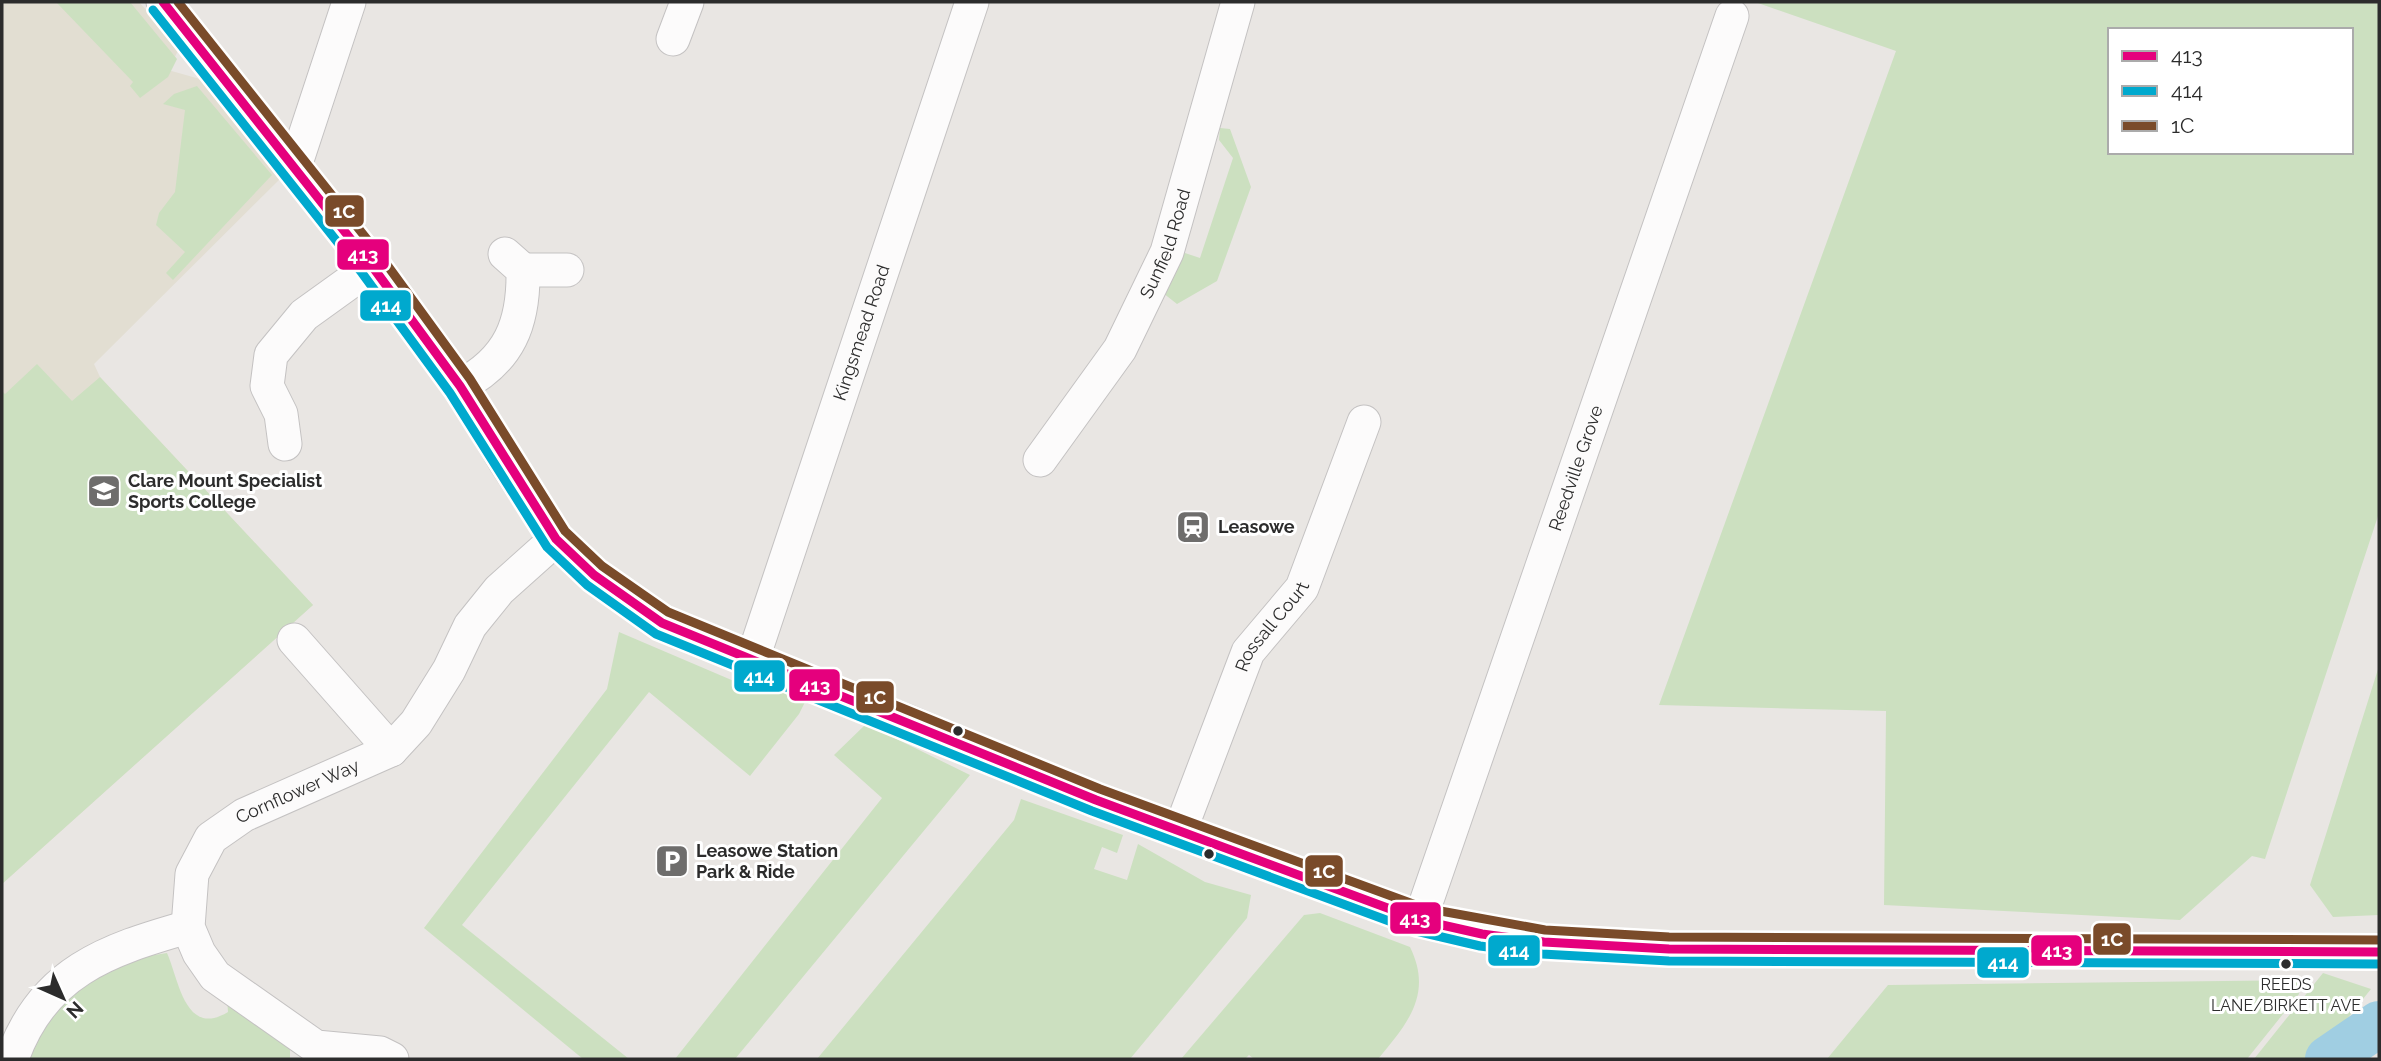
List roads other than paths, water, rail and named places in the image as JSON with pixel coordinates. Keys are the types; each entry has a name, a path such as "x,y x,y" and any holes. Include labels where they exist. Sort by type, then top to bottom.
{"street":[{"path":"163,2 295,166 460,386 556,539 594,575 662,623 1180,831 1420,920 1463,932 1568,947 2379,952"},
{"path":"295,166 349,2"},
{"path":"673,40 687,2"},
{"name":"Kingsmead Road","path":"752,661 972,2"},
{"name":"Sunfield Road","path":"1040,460 1120,349 1167,251 1238,2"},
{"name":"Reedville Grove","path":"1420,920 1732,16"},
{"path":"460,386 488,368 512,336 523,304 514,262 567,270"},
{"path":"285,444 281,414 267,386 271,355 304,315 372,266"},
{"name":"Rossall Court","path":"1180,831 1248,652 1302,588 1364,422"},
{"name":"Cornflower Way","path":"188,928 192,874 212,838 244,815 391,750 416,723 449,670 470,626 499,590 556,539"},
{"path":"294,640 391,750"},
{"path":"12,1059 29,1023 49,994 77,972 122,946 188,928 199,953 215,976 314,1053 380,1053 392,1059"}],"waterway":[{"path":"2328,1059 2379,1024"}],"place":[{"name":"Clare Mount Specialist Sports College","path":"104,491"},
{"name":"Leasowe","path":"1193,527"},
{"name":"Leasowe Station Park & Ride","path":"672,861"},
{"name":"REEDS LANE/BIRKETT AVE","path":"2286,964"}]}
